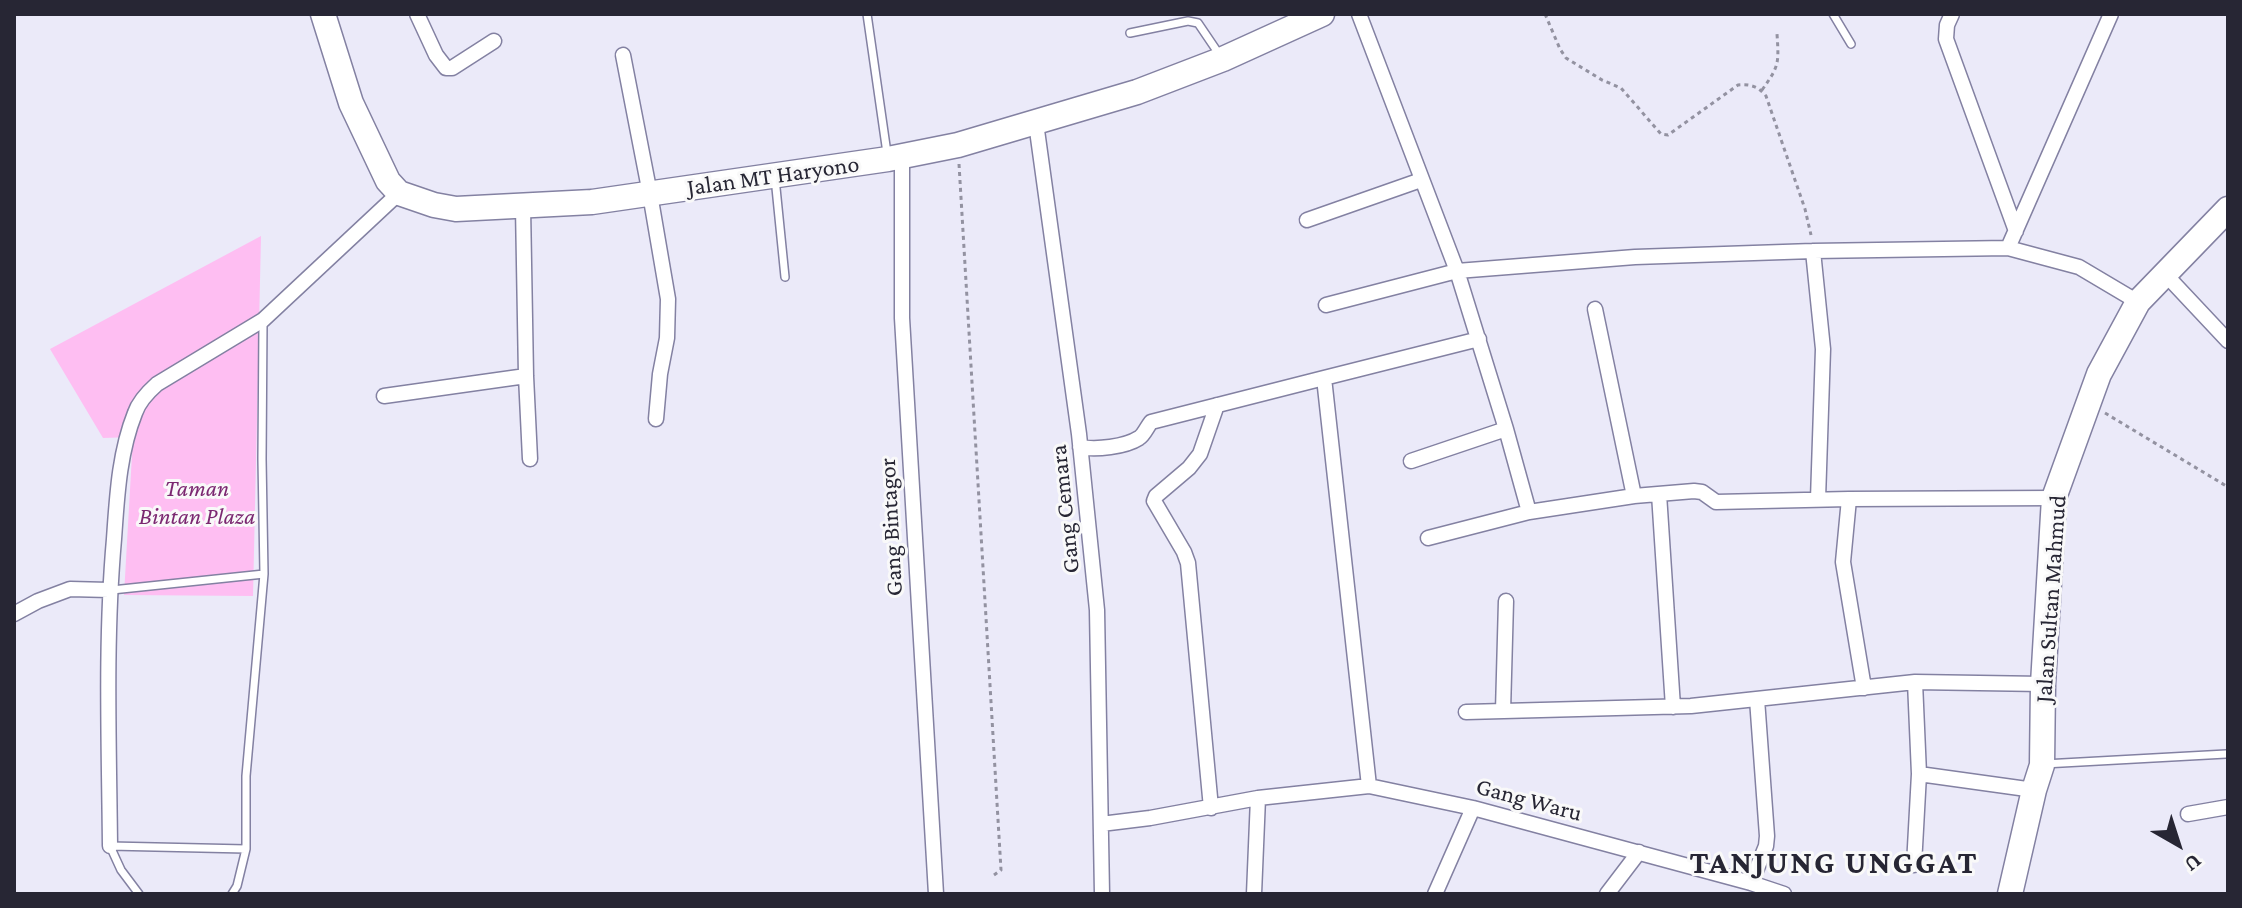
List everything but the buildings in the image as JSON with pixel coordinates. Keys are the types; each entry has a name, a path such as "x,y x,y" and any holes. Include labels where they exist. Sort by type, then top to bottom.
{"main road":[{"path":"323,14 351,103 388,181 399,193"},
{"name":"Jalan MT Haryono","path":"399,193 456,209 523,207 592,202 895,158 958,145 1137,92 1223,59 1322,14"},
{"name":"Jalan Sultan Mahmud","path":"2010,894 2042,765 2043,684 2054,498 2099,374 2138,302 2228,209"}],"street":[{"path":"417,14 436,55 446,68 452,68 494,41"},
{"path":"1359,14 1457,271 1529,512"},
{"path":"1952,14 1946,39 2016,231"},
{"path":"2008,248 2111,14"},
{"path":"623,55 668,299 667,338 656,419"},
{"name":"Gang Cemara","path":"1036,123 1080,447 1097,610 1102,894"},
{"name":"Gang Bintagor","path":"895,158 936,894"},
{"path":"1307,220 1421,180"},
{"path":"110,846 109,590 120,467 135,411 157,384 263,320 399,193"},
{"path":"523,207 530,459"},
{"path":"1326,305 1457,271 1635,257 2008,248 2079,267 2138,302"},
{"path":"1813,251 1823,349 1818,499"},
{"path":"2166,275 2228,341"},
{"path":"1595,309 1634,496"},
{"path":"1080,447 1115,446 1141,438 1151,422 1479,339"},
{"path":"384,396 526,376"},
{"path":"1324,378 1369,786"},
{"path":"1101,824 1211,808 1190,575 1184,552 1154,501 1200,454 1217,405"},
{"path":"1411,461 1506,429"},
{"path":"1428,538 1529,512 1634,496 1700,491 1716,502 2054,498"},
{"path":"1659,494 1673,707"},
{"path":"1849,499 1843,562 1864,688"},
{"path":"14,614 70,589 109,590"},
{"path":"1503,711 1506,601"},
{"path":"1914,865 1919,774 1915,682"},
{"path":"1466,712 1673,707 1915,682 2043,684"},
{"path":"1751,883 1767,836 1757,699"},
{"path":"1919,774 2034,790"},
{"name":"Gang Waru","path":"1211,808 1258,798 1369,786 1473,808 1784,894"},
{"path":"1254,894 1258,798"},
{"path":"2188,814 2228,807"},
{"path":"1435,894 1473,808"},
{"path":"1607,894 1639,852"}],"lane":[{"path":"867,14 895,158"},
{"path":"1833,14 1851,44"},
{"path":"1130,33 1188,21 1198,23 1223,59"},
{"path":"774,176 785,277"},
{"path":"232,894 246,849 246,776 264,574 263,320"},
{"path":"109,590 264,574"},
{"path":"2042,765 2226,754"},
{"path":"139,894 121,870 110,846 246,849"}],"path":[{"path":"1545,14 1566,58 1621,88 1661,134 1668,135 1738,85 1748,84 1761,90 1766,96 1805,209 1813,251"},
{"path":"1761,90 1779,59 1777,34"},
{"path":"958,145 1001,870 994,875"},
{"path":"2088,403 2228,487"}],"green space":[{"name":"Taman Bintan Plaza","path":"261,236 253,596 124,595 133,437 103,438 50,349"}],"district":[{"name":"TANJUNG UNGGAT","path":"1834,863"}]}
